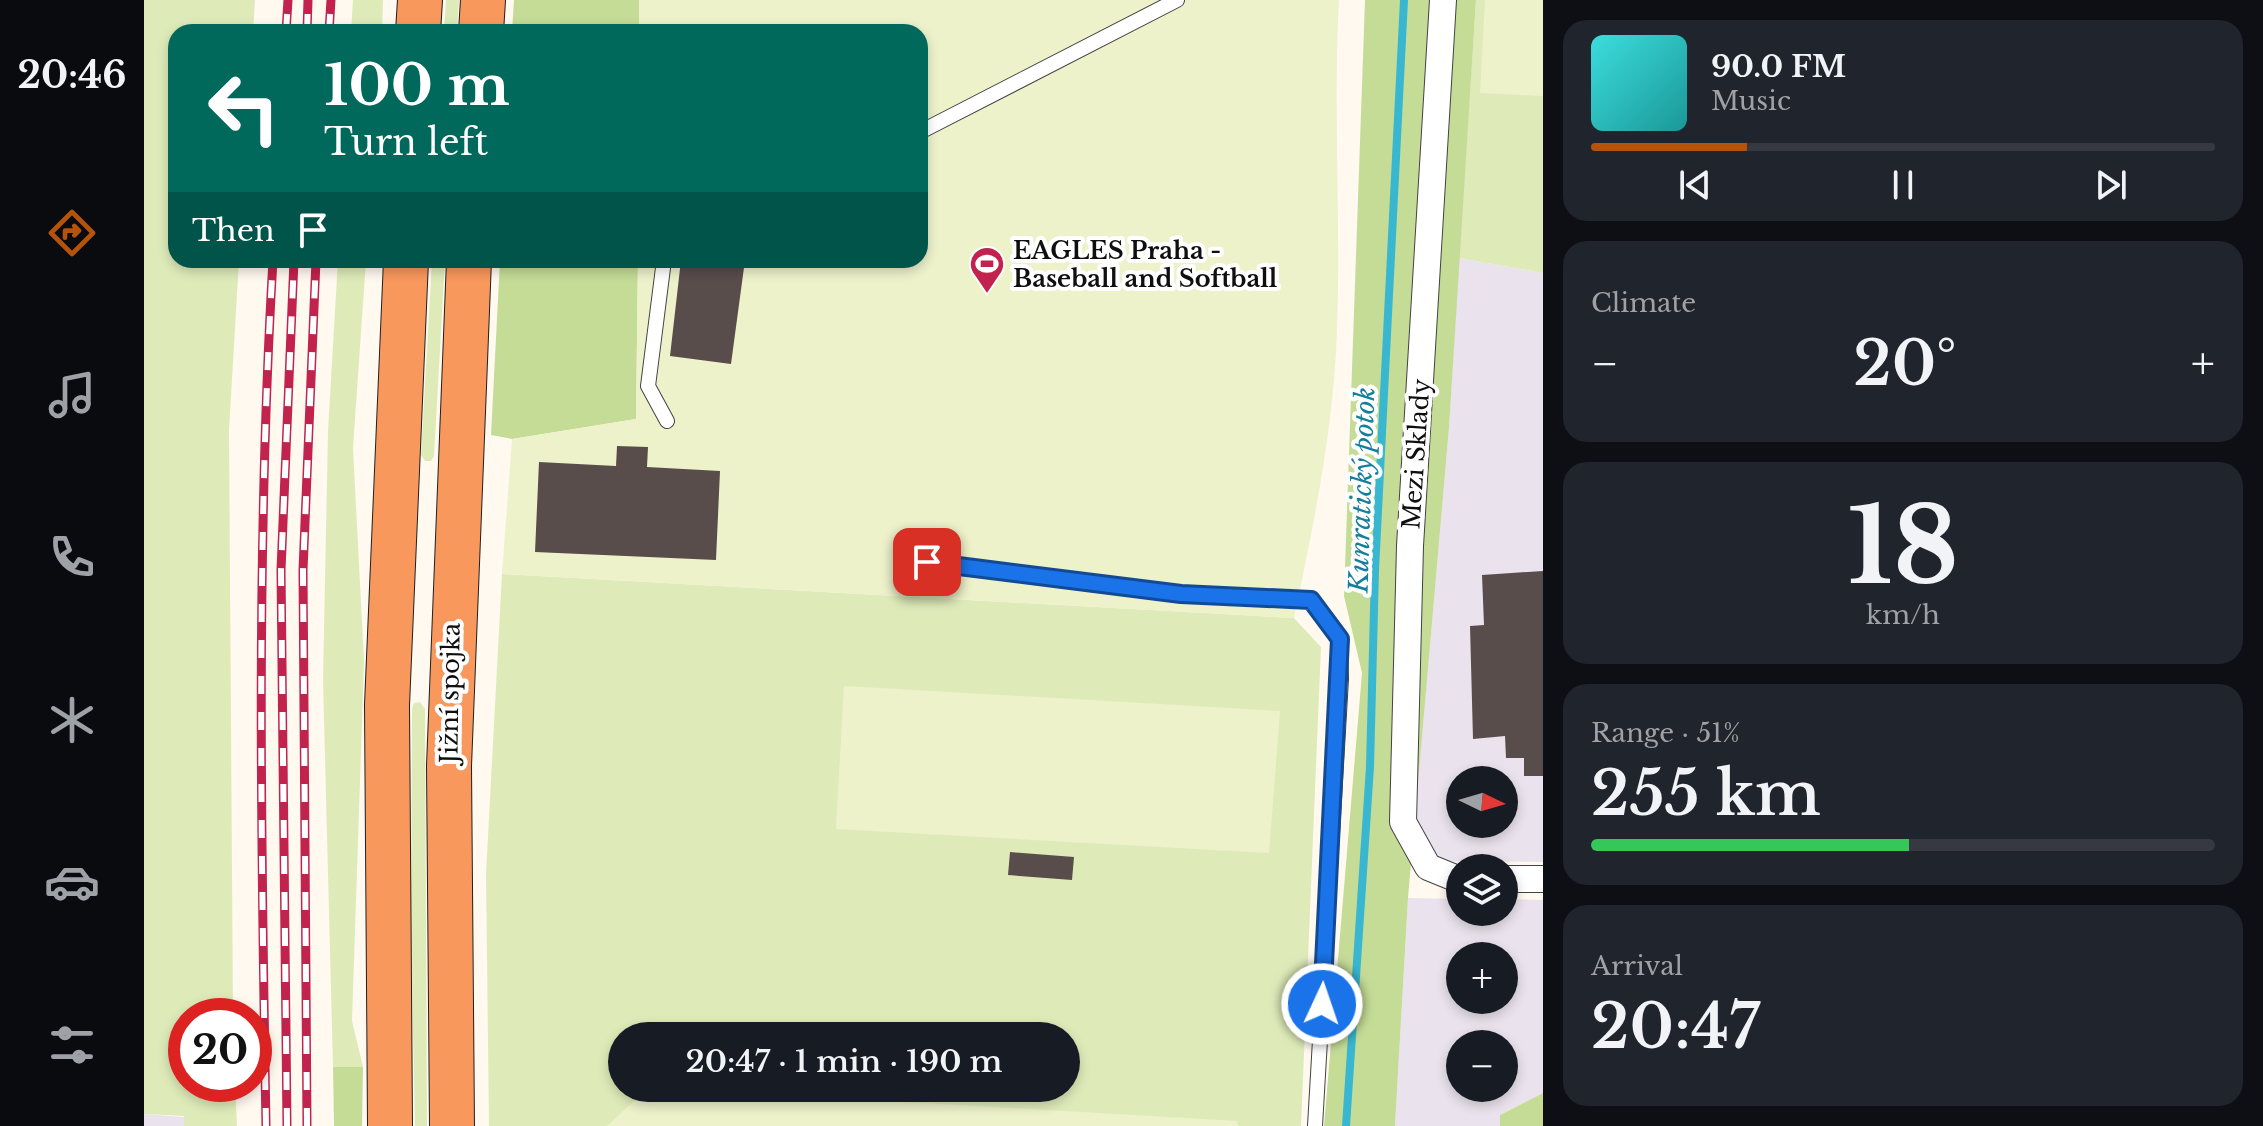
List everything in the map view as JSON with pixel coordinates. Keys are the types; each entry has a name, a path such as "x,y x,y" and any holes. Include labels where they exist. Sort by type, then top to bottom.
{"highway":[{"path":"418,24 420,0"},
{"path":"482,24 483,0"},
{"path":"390,1126 387,705 406,268"},
{"name":"Jižní spojka","path":"452,1126 449,751 469,268"}],"street":[{"name":"Mezi Sklady","path":"1443,0 1410,546 1403,822 1428,867 1446,874"},
{"path":"1518,879 1543,879"}],"lane":[{"path":"928,128 1177,0"},
{"path":"663,268 648,386 667,421"},
{"path":"927,562 1181,594 1311,600 1340,639 1341,679 1315,1126"}],"shaded area":[{"path":"1459,258 1543,273 1543,862 1518,862 1518,854 1446,854 1446,861 1411,861 1449,428"},
{"path":"1408,898 1446,899 1446,926 1518,926 1518,899 1543,900 1543,1093 1500,1115 1500,1126 1395,1126"},
{"path":"144,1114 184,1117 184,1126 144,1126"}],"green space":[{"path":"144,0 255,0 254,24 168,24 168,268 239,268 229,430 233,998 168,998 168,1102 236,1102 237,1126 184,1126 184,1116 144,1114"},
{"path":"353,0 383,0 382,24 352,24"},
{"path":"446,0 459,0 458,24 444,24"},
{"path":"514,0 639,0 639,24 512,24"},
{"name":"EAGLES Praha - Baseball and Softball","path":"639,0 1339,0 1335,366 1322,475 1294,618 502,574 512,439 636,419 638,268 928,268 928,24 639,24"},
{"path":"1365,0 1476,0 1449,428 1408,898 1395,1126 1324,1126 1362,673 1344,596"},
{"path":"1476,0 1543,0 1543,273 1459,258"},
{"path":"1485,0 1543,0 1543,96 1480,93"},
{"path":"338,268 365,268 353,448 364,661 352,1021 363,1067 333,1067 323,680 328,431"},
{"path":"432,268 445,268 434,456 431,461 425,461 421,455"},
{"path":"500,268 638,268 636,419 512,439 491,435"},
{"path":"502,574 1294,618 1321,647 1301,1126 489,1126 486,874"},
{"path":"844,686 1280,711 1269,853 836,829"},
{"path":"420,702 425,709 427,1126 415,1126 411,938 412,709 414,703"},
{"path":"333,1067 363,1067 362,1126 334,1126"},
{"path":"1543,1093 1543,1126 1500,1126 1500,1115"},
{"path":"633,1102 905,1102 1237,1121 1238,1126 607,1126"}],"building":[{"path":"680,268 744,268 731,364 670,356"},
{"path":"617,446 648,447 647,467 720,471 716,560 535,552 539,462 616,466"},
{"path":"1543,571 1543,776 1524,776 1524,758 1506,758 1505,736 1473,739 1470,626 1484,625 1482,575"},
{"path":"1010,852 1074,857 1072,880 1008,875"}],"waterway":[{"name":"Kunratický potok","path":"1346,1126 1370,767 1375,570 1404,0"}],"railway":[{"path":"286,24 288,0"},
{"path":"307,24 308,0"},
{"path":"330,24 331,0"},
{"path":"266,1126 262,585 273,268"},
{"path":"287,1126 281,570 294,268"},
{"path":"307,1126 303,570 316,268"}],"place":[{"name":"EAGLES Praha - Baseball and Softball","path":"987,295"}],"route":[{"path":"927,562 1181,594 1311,600 1340,639 1341,679 1322,1004"}]}
